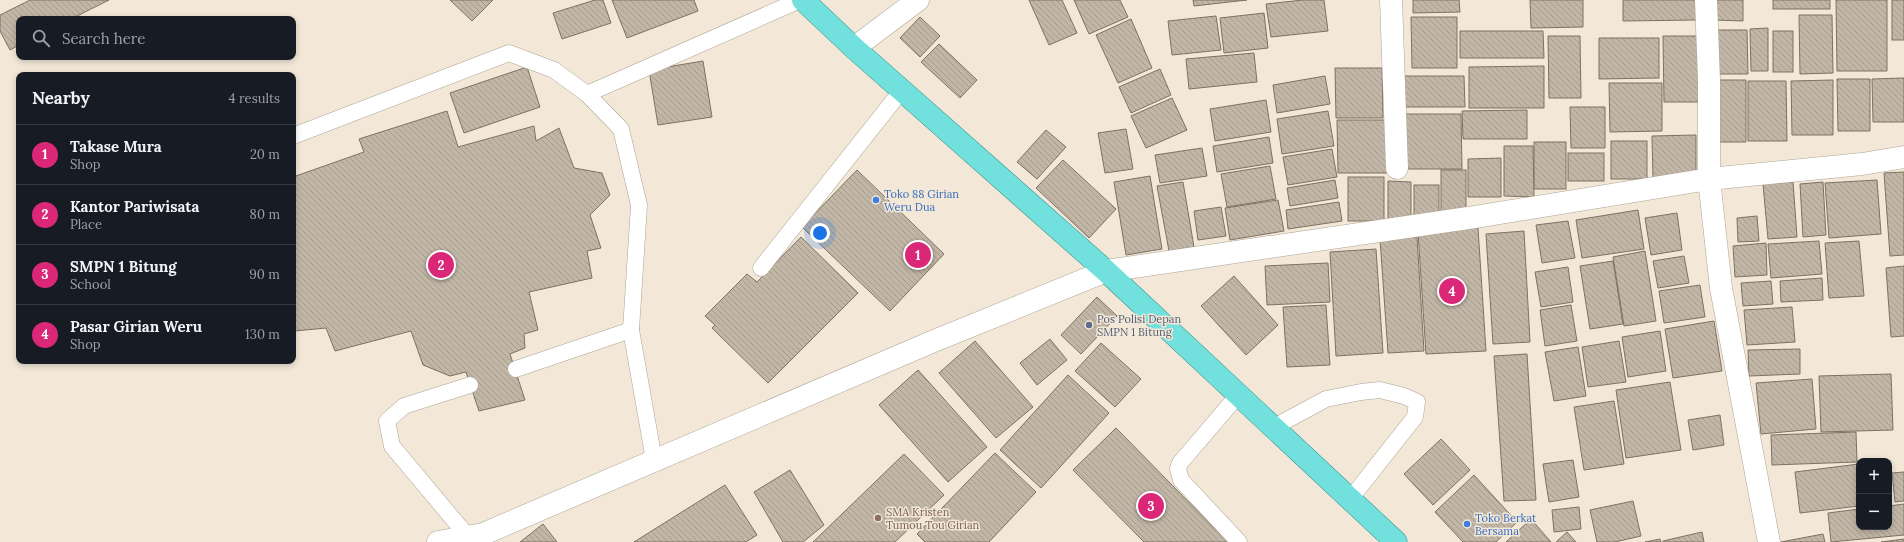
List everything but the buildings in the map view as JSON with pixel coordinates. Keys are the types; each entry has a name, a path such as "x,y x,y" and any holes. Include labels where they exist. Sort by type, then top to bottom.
{"highway":[{"path":"801,0 1106,271 1351,498 1396,542"}],"street":[{"path":"854,48 918,0"},
{"path":"1391,0 1397,168"},
{"path":"1706,0 1709,80 1709,179 1721,288 1769,542"},
{"path":"438,542 481,538 654,460 927,344 1106,271 1475,218 1709,179 1862,164 1904,157"}],"lane":[{"path":"587,94 801,0"},
{"path":"296,135 509,53 554,70 587,94 621,129 639,204 631,330 654,460"},
{"path":"761,268 902,90"},
{"path":"516,369 631,330"},
{"path":"470,386 404,406 387,421 392,446 481,538"},
{"path":"1274,427 1326,399 1361,392 1380,390 1404,396 1417,402 1415,417 1351,498"},
{"path":"1239,394 1180,463 1178,469 1181,480 1185,485 1239,542"}],"place":[{"name":"Toko 88 Girian Weru Dua","path":"876,200"},
{"name":"Takase Mura","path":"918,255"},
{"name":"Kantor Pariwisata","path":"441,265"},
{"name":"Pasar Girian Weru","path":"1452,291"},
{"name":"Pos Polisi Depan SMPN 1 Bitung","path":"1089,325"},
{"name":"SMPN 1 Bitung","path":"1151,506"},
{"name":"SMA Kristen Tumou Tou Girian","path":"878,518"},
{"name":"Toko Berkat Bersama","path":"1467,524"}]}
